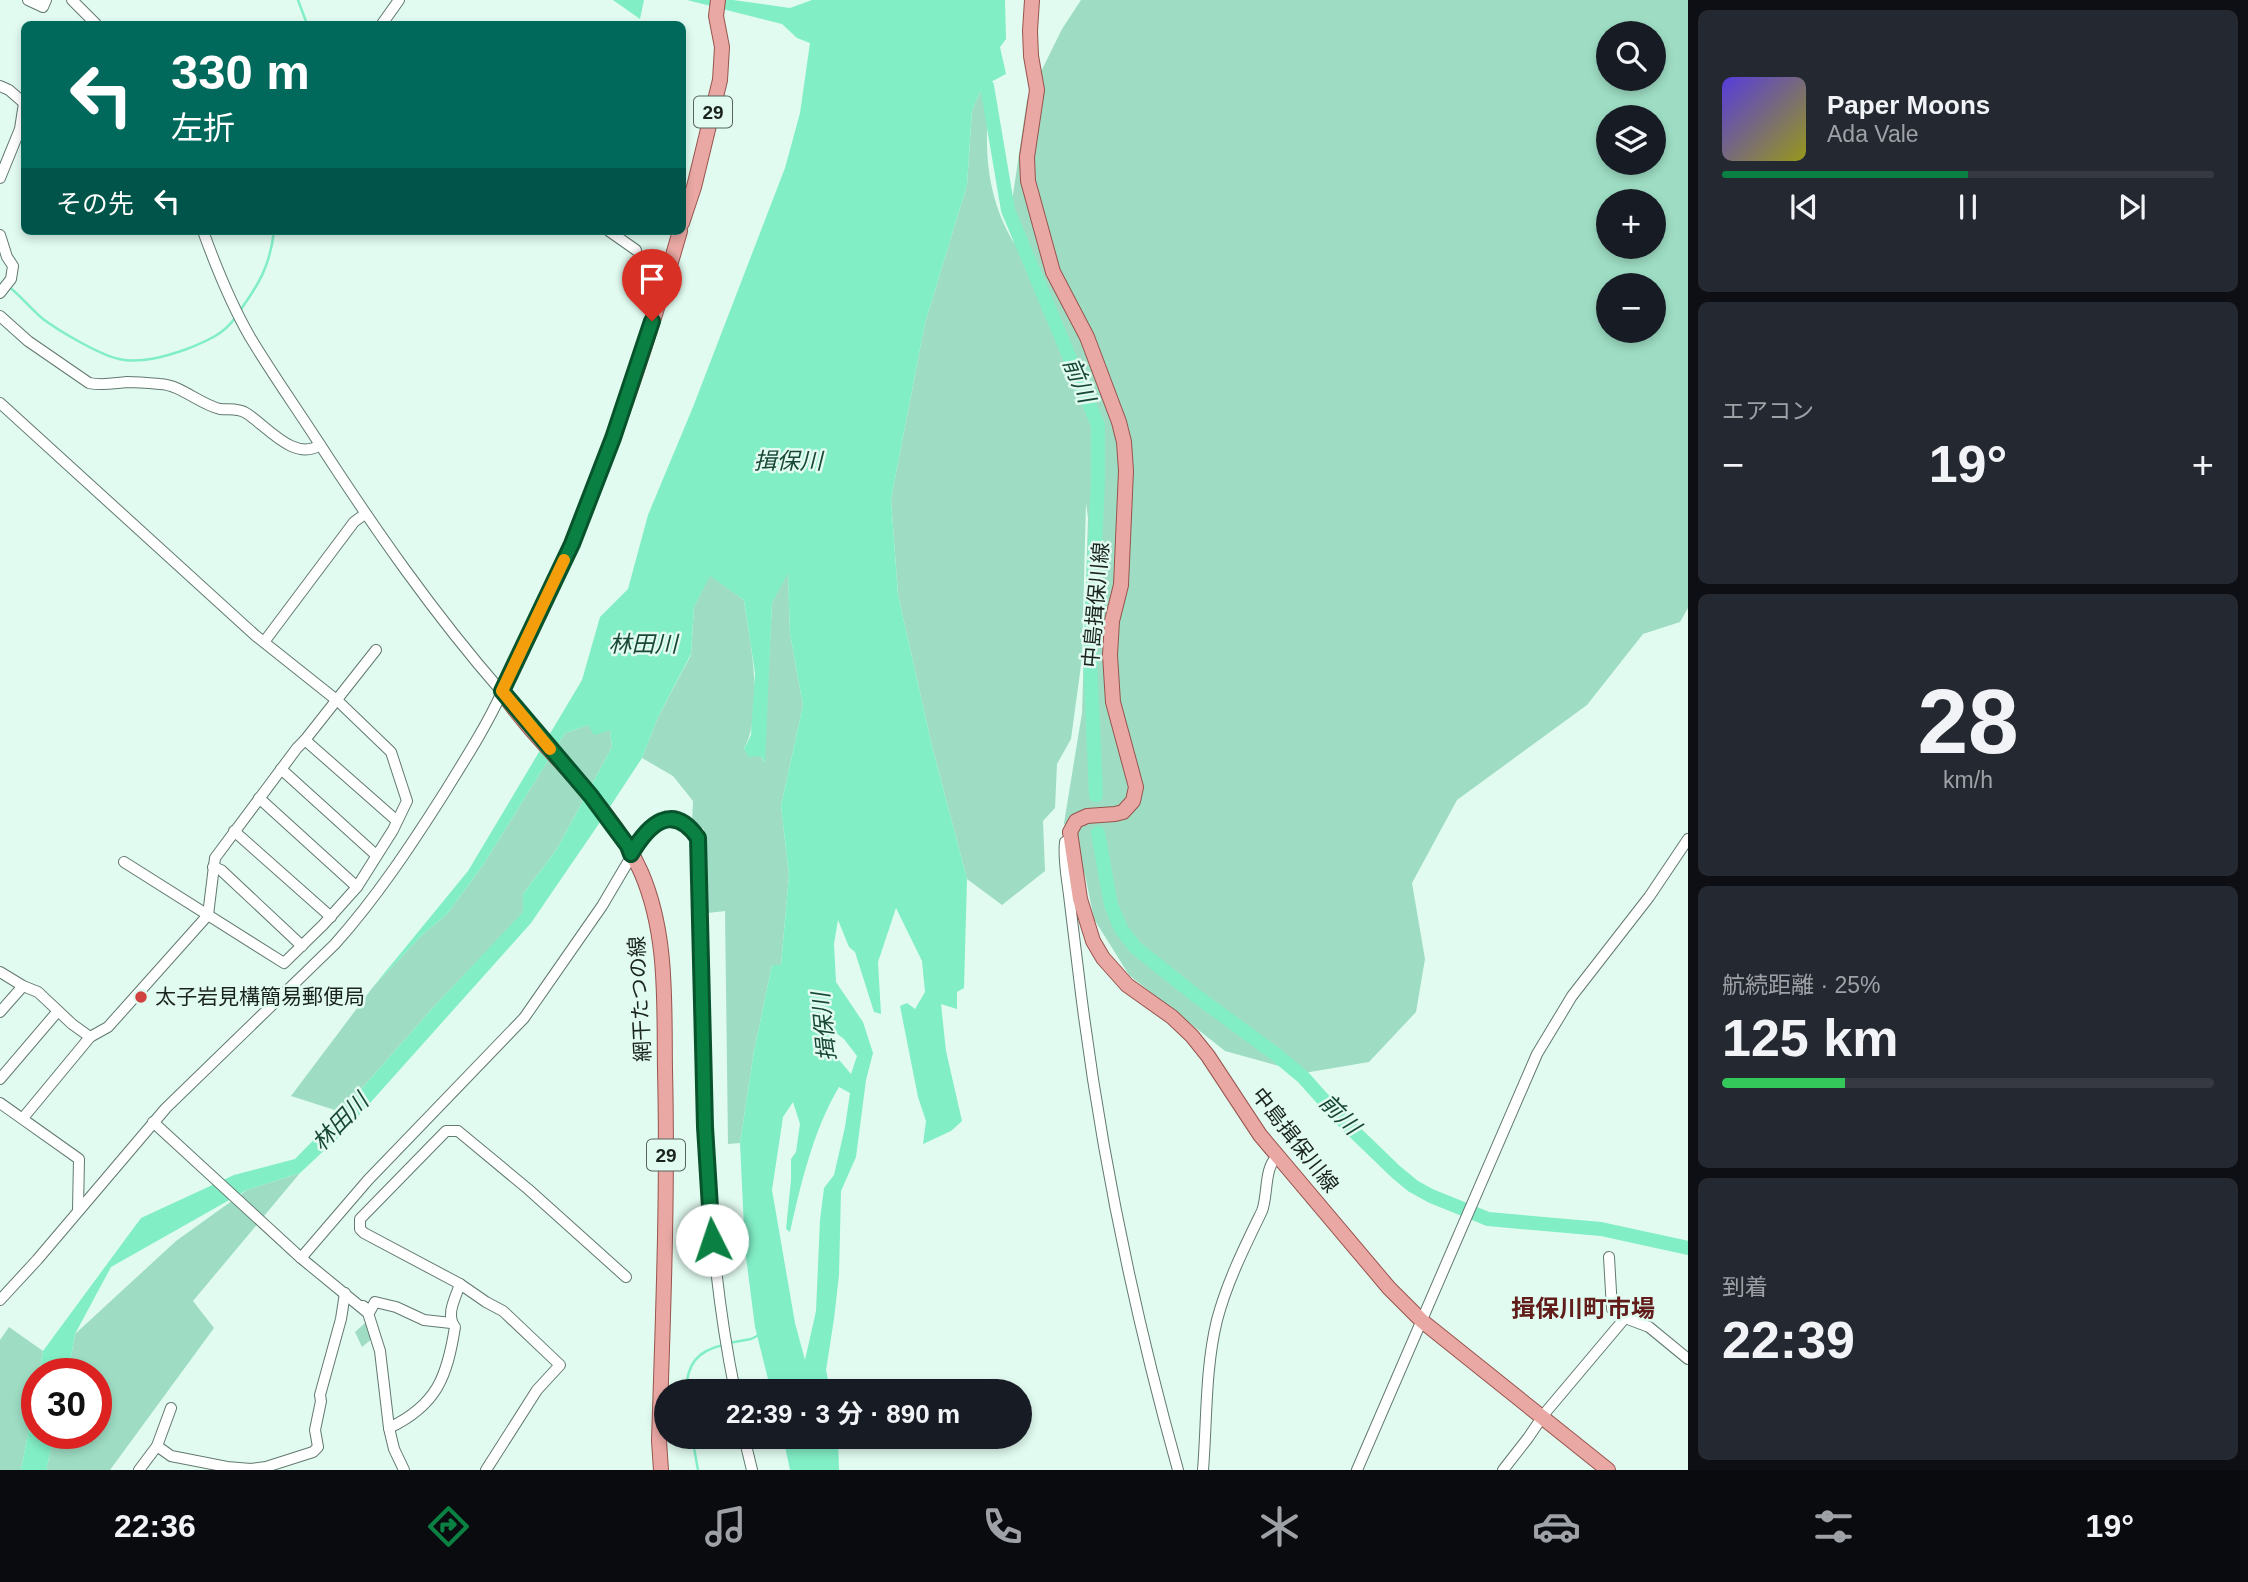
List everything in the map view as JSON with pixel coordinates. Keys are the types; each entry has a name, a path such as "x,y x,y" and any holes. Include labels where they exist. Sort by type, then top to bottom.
{"main road":[{"name":"29","path":"686,211 720,80 722,47 716,16 719,0"},
{"name":"中島揖保川線","path":"1032,0 1031,57 1037,90 1027,157 1028,181 1053,272 1087,337 1124,442 1121,584 1112,621 1110,654 1113,702 1136,787 1133,801 1123,812 1087,816 1076,821 1070,832 1086,921 1093,941 1103,958 1127,985 1172,1017 1192,1036 1259,1135 1389,1288 1422,1321 1608,1470"},
{"path":"504,695 572,544 608,450 650,330 679,235"},
{"name":"網干たつの線","path":"504,695 591,796 629,850 654,907 663,968 667,1131 659,1441 661,1470"}],"street":[{"path":"28,0 43,7 47,0"},
{"path":"72,0 93,21"},
{"path":"384,21 399,0"},
{"path":"0,86 21,100"},
{"path":"0,178 21,122"},
{"path":"0,235 13,266 11,279 0,293"},
{"path":"2,1293 153,1122 335,944 359,917 400,863 504,695 427,601 320,445 250,337 214,264 204,235"},
{"path":"615,235 636,250"},
{"path":"0,316 28,341 89,383 162,384 209,405 245,412 272,434 302,451 312,450 320,445"},
{"path":"0,403 147,539 391,752 407,801 356,887 331,917 284,963 124,862"},
{"path":"264,642 352,524 365,514"},
{"path":"23,1118 90,1037 108,1027 208,915 215,858 297,748 376,650"},
{"path":"305,740 397,821"},
{"path":"281,769 376,855"},
{"path":"259,798 356,887"},
{"path":"301,1258 377,1170 524,1018 602,906 629,850 648,828 658,821 678,819 690,826 698,838 706,1152 717,1290 733,1379"},
{"path":"234,831 331,917"},
{"path":"1357,1470 1537,1054 1572,996 1649,897 1688,839"},
{"path":"1070,840 1065,842 1064,851 1067,882 1103,1146 1132,1289 1178,1470"},
{"path":"214,867 221,870 302,946"},
{"path":"0,972 38,992 90,1037"},
{"path":"0,1012 23,986"},
{"path":"0,1079 58,1011"},
{"path":"0,1102 79,1158 78,1210"},
{"path":"153,1122 301,1258 368,1313 380,1351 394,1450 404,1470"},
{"path":"486,1470 537,1390 560,1365 503,1311 460,1284 363,1233 360,1219 446,1131 458,1131 528,1189 626,1277"},
{"path":"1203,1470 1209,1379 1217,1321 1225,1294 1266,1200 1270,1167 1278,1157"},
{"path":"1609,1256 1612,1309 1625,1318 1649,1327 1688,1359"},
{"path":"451,1323 451,1310 460,1284"},
{"path":"346,1294 370,1311 375,1302 396,1307 424,1320 451,1323 455,1327 450,1357 435,1394 416,1413 389,1428"},
{"path":"157,1446 171,1456 251,1469 266,1469 313,1452 318,1447 315,1430 320,1395 339,1330 346,1294"},
{"path":"1503,1470 1543,1416 1625,1318"},
{"path":"139,1470 157,1446 171,1408"},
{"path":"747,1449 752,1470"}],"shaded area":[{"path":"1081,0 1688,0 1688,608 1680,622 1643,634 1587,705 1457,800 1412,883 1425,959 1416,1012 1369,1062 1304,1073 1225,1051 1129,975 1094,919 1085,875 1064,823 1082,713 1088,518 1086,503 1082,658 1071,739 1057,764 1055,808 1043,821 1045,871 1002,905 967,879 932,746 898,595 891,499 925,323 967,185 972,110 983,86 991,87 987,131 992,189 1014,243 1011,208 1027,100 1062,29"},
{"path":"788,571 790,634 803,705 781,806 789,875 781,965 772,965 754,1051 740,1143 728,1144 725,911 708,913 704,829 692,823 693,801 673,776 642,758 658,717 691,655 694,607 710,575 744,600 755,695 754,715 744,749 761,756 764,762 772,603"},
{"path":"588,725 610,730 612,747 557,849 523,894 524,912 430,1011 341,1112 291,1096 373,987 422,935 447,914 483,865 565,733"},
{"path":"300,1173 193,1301 214,1328 110,1470 46,1470 51,1449 112,1449 112,1358 71,1358 75,1334 176,1241 247,1190"},
{"path":"368,1323 373,1338 362,1347 355,1332"},
{"path":"9,1327 43,1351 42,1358 21,1358 21,1449 25,1449 21,1470 0,1470 0,1340"}],"water":[{"path":"613,0 644,0 640,19"},
{"name":"揖保川","path":"687,0 733,0 790,8 812,0 1005,0 1006,39 1000,47 1006,74 983,86 972,110 967,185 925,323 891,499 898,595 932,746 967,879 964,988 957,992 957,1009 941,1004 946,1051 962,1121 951,1131 923,1144 926,1121 918,1097 900,1006 907,1003 915,1009 925,992 922,961 896,908 878,962 881,1014 874,1012 855,952 849,947 838,920 834,944 836,982 863,1022 873,1053 866,1080 856,1157 841,1191 839,1275 826,1370 828,1379 768,1379 755,1327 745,1249 740,1143 754,1051 772,965 781,965 789,875 781,806 803,705 790,634 788,573 772,603 765,763 761,756 749,757 744,749 751,735 755,673 744,600 710,576 694,607 691,654 658,717 642,758 531,923 345,1131 300,1173 247,1190 111,1267 75,1334 71,1358 42,1358 43,1351 141,1218 234,1175 295,1159 523,912 523,894 557,849 612,747 610,730 594,735 588,725 565,733 483,865 447,914 422,935 373,987 468,871 582,680 600,617 628,589 648,515 693,407 785,168 800,113 810,43 797,38 782,24","holes":["832,1030 844,1039 857,1056 851,1074 835,1055","839,1087 850,1093 834,1175 824,1188 816,1311 805,1360 795,1323 772,1190 783,1117 793,1102 800,1124 796,1152 791,1159 786,1229 790,1232 803,1176 822,1121"]},
{"path":"25,1449 51,1449 46,1470 21,1470"},
{"path":"786,1449 838,1449 839,1470 790,1470"}],"waterway":[{"path":"298,0 306,21"},
{"name":"前川","path":"975,71 987,86 1008,210 1098,425 1090,657 1096,795"},
{"path":"239,312 262,274 270,254 273,235"},
{"path":"8,286 43,319 59,330 101,353 119,359 136,361 187,349 220,333 235,318"},
{"name":"前川","path":"1098,833 1111,905 1121,929 1136,948 1303,1077 1337,1115 1413,1186 1488,1219 1601,1229 1688,1248"},
{"path":"729,1343 759,1335"},
{"path":"688,1379 691,1366 700,1355 723,1345"},
{"path":"694,1449 698,1470"}],"slow traffic":[{"path":"550,749 502,691 564,560"}],"place":[{"name":"太子岩見構簡易郵便局","path":"141,997"}],"district":[{"name":"揖保川町市場","path":"1583,1309"}],"route":[{"path":"652,321 613,438 572,544 502,691 591,796 631,854 648,828 658,821 678,819 690,826 698,838 705,1127 712,1240"}],"water label":[{"name":"林田川","path":"643,644"},
{"name":"林田川","path":"340,1122"}]}
